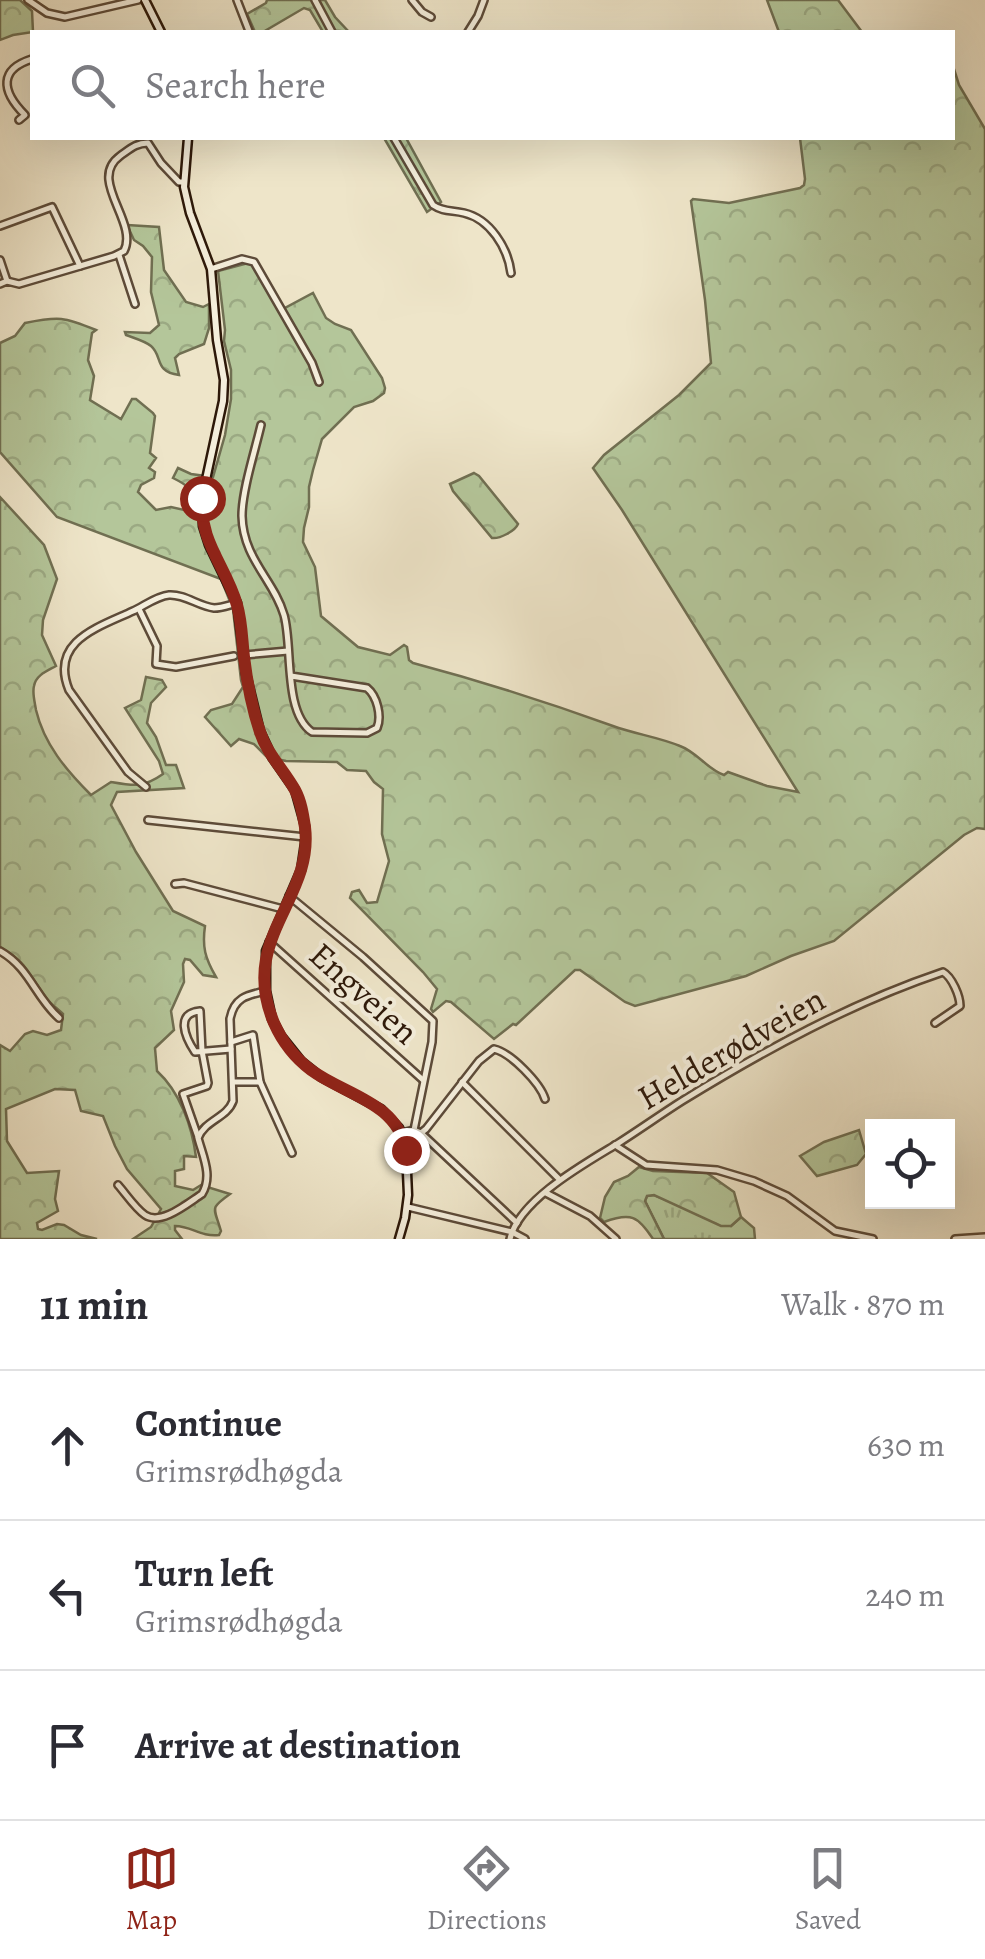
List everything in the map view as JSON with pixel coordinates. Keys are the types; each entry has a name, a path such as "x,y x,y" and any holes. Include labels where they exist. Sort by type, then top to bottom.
{"main road":[{"path":"146,0 160,30"},
{"path":"188,140 183,182 210,269 224,390 201,508 206,536 236,603 260,731 295,790 305,837 300,870 269,942 264,964 269,1009 280,1036 300,1062 381,1109 401,1133 406,1150 408,1195 402,1238"}],"street":[{"path":"28,0 47,13 65,17 138,0"},
{"path":"237,0 249,30"},
{"path":"315,0 331,30"},
{"path":"412,0 431,16"},
{"path":"469,30 484,0"},
{"path":"19,120 25,115 8,98 4,75 9,67 30,60"},
{"path":"395,140 433,206 468,213 486,224 502,245 511,273"},
{"path":"0,260 3,283 19,284 119,255 128,238 108,174 112,163 137,144 150,145 167,170 183,182"},
{"path":"0,226 52,208 80,266"},
{"path":"119,255 136,304"},
{"path":"210,269 242,259 254,262 319,382"},
{"path":"261,425 242,519 254,562 284,614 291,676 300,714 309,731 367,733 377,728 379,718 370,689 291,676"},
{"path":"146,787 128,772 72,695 65,680 67,654 81,637 167,596 217,608 236,603"},
{"path":"138,608 157,646 156,664 176,667 234,656"},
{"path":"244,655 288,651"},
{"path":"148,820 305,837"},
{"path":"176,884 283,909"},
{"path":"290,896 432,1019 434,1028 417,1132"},
{"name":"Engveien","path":"269,942 424,1081"},
{"path":"0,952 23,968 59,1018"},
{"name":"Helderødveien","path":"511,1236 517,1222 560,1180 695,1093 806,1030 943,972 948,975 960,1006 935,1023"},
{"path":"198,1138 203,1128 230,1109 233,1101 230,1019 234,1003 246,995 266,991"},
{"path":"118,1185 142,1212 156,1219 191,1202 208,1183 183,1094 208,1085 202,1051 200,1011 190,1012 184,1022 194,1051 202,1051 231,1045 253,1035 260,1082 292,1153"},
{"path":"401,1133 417,1132 432,1123 482,1057 492,1050 499,1049 530,1076 545,1099"},
{"path":"232,1082 260,1082"},
{"path":"462,1082 560,1180"},
{"path":"417,1132 517,1222"},
{"path":"616,1145 646,1165 717,1170 754,1180 787,1196 834,1232 872,1239"},
{"path":"546,1192 590,1216 616,1239"},
{"path":"408,1206 525,1239"},
{"path":"955,1239 985,1237"}],"green space":[{"path":"0,0 20,0 32,11 33,30 0,40"},
{"path":"325,0 347,30 322,30 310,10 304,8 266,30 254,30 247,14 266,3"},
{"path":"767,0 838,0 860,30 778,30"},
{"path":"955,72 985,129 985,829 977,828 964,835 834,941 746,976 635,1006 575,970 516,1025 494,1039 451,1002 446,1001 433,1012 437,989 350,898 352,892 359,890 367,903 377,902 389,861 382,834 383,789 366,771 347,770 337,762 267,757 254,744 239,739 231,746 205,717 211,710 232,704 243,687 233,609 221,579 57,517 0,452 0,343 15,336 25,323 46,319 68,320 96,330 92,333 88,360 94,376 90,400 121,419 132,399 153,413 150,453 156,458 149,468 155,472 154,478 141,485 138,492 156,510 184,510 193,502 192,493 173,478 178,468 213,477 231,399 218,271 256,261 281,310 313,293 326,318 351,330 385,388 373,401 354,407 322,439 313,470 303,542 315,567 321,616 358,647 390,655 404,645 413,663 672,743 724,775 728,772 798,792 593,468 711,363 691,201 729,203 800,188 805,179 800,140 955,140"},
{"path":"385,140 407,140 441,202 427,212"},
{"path":"127,225 159,227 164,270 186,302 203,307 209,304 204,344 175,358 179,375 162,367 151,346 126,335 125,332 150,333 159,325 151,292 152,257 134,240"},
{"path":"474,473 518,524 507,534 492,538 453,491 450,484"},
{"path":"0,497 44,545 57,579 42,635 56,666 37,679 34,698 50,745 91,795 111,782 138,785 163,774 159,761 125,708 141,700 146,677 162,680 166,687 151,703 147,723 166,765 176,765 184,788 117,792 111,805 173,911 205,926 205,952 216,977 203,975 185,959 184,982 171,1011 174,1030 155,1048 157,1071 184,1110 196,1157 184,1156 184,1169 175,1171 175,1186 193,1190 201,1185 230,1194 215,1209 219,1235 175,1226 182,1239 133,1239 151,1227 161,1209 127,1169 103,1116 81,1111 75,1090 55,1089 6,1109 7,1141 27,1173 59,1171 55,1199 58,1211 37,1223 38,1229 64,1225 97,1239 0,1239 0,1045 10,1051 25,1034 33,1031 47,1035 61,1030 63,1014 47,999 22,963 0,947"},
{"path":"859,1130 865,1155 857,1165 817,1176 800,1156 824,1142"},
{"path":"639,1167 707,1173 734,1192 741,1217 731,1226 721,1226 654,1195 647,1196 645,1201 664,1239 653,1239 633,1218 604,1222 600,1218 605,1197 614,1182"},
{"path":"654,1195 731,1226 741,1217 754,1228 755,1239 664,1239 645,1201 647,1196"}],"route":[{"path":"202,498 203,526 209,546 236,603 246,674 260,731 295,790 304,826 300,870 266,951 269,1009 280,1036 300,1062 386,1112 398,1128 406,1150"}]}
